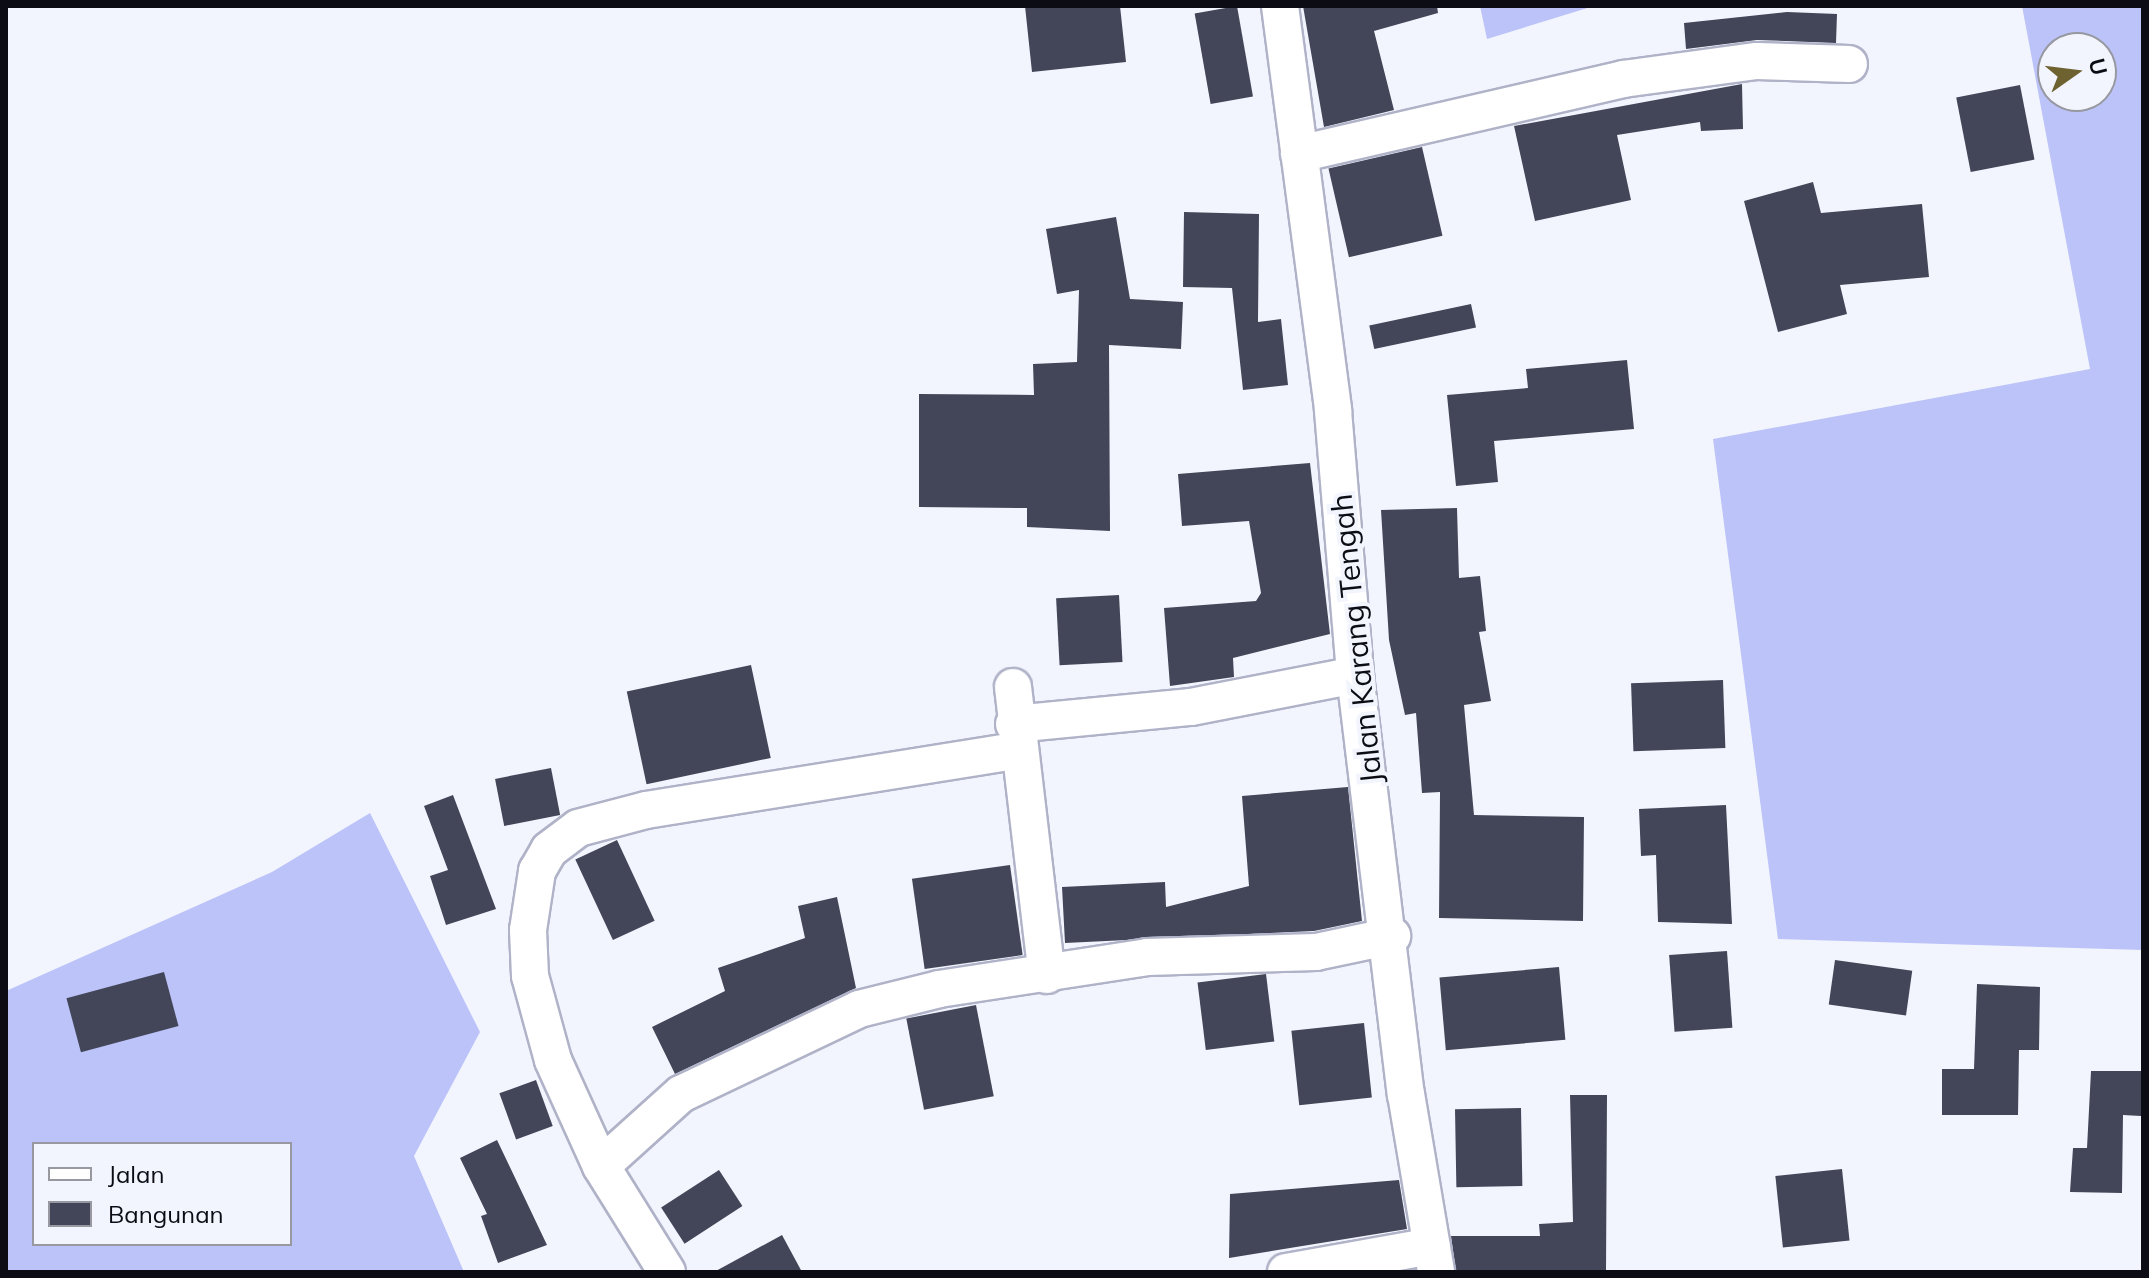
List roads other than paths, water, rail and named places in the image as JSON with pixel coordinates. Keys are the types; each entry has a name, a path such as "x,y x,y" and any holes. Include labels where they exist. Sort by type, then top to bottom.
{"street":[{"name":"Jalan Karang Tengah","path":"1280,6 1333,411 1355,675 1392,936 1406,1094 1434,1259"},
{"path":"1299,154 1623,79 1757,61 1849,64"},
{"path":"667,1272 601,1166 553,1060 530,976 531,899 549,850 578,828 646,810 1015,737 1355,675"},
{"path":"1013,687 1015,737 1047,975"},
{"path":"601,1166 681,1094 813,1026 939,989 1172,954 1316,952 1392,936"},
{"path":"1286,1272 1434,1259"}]}
